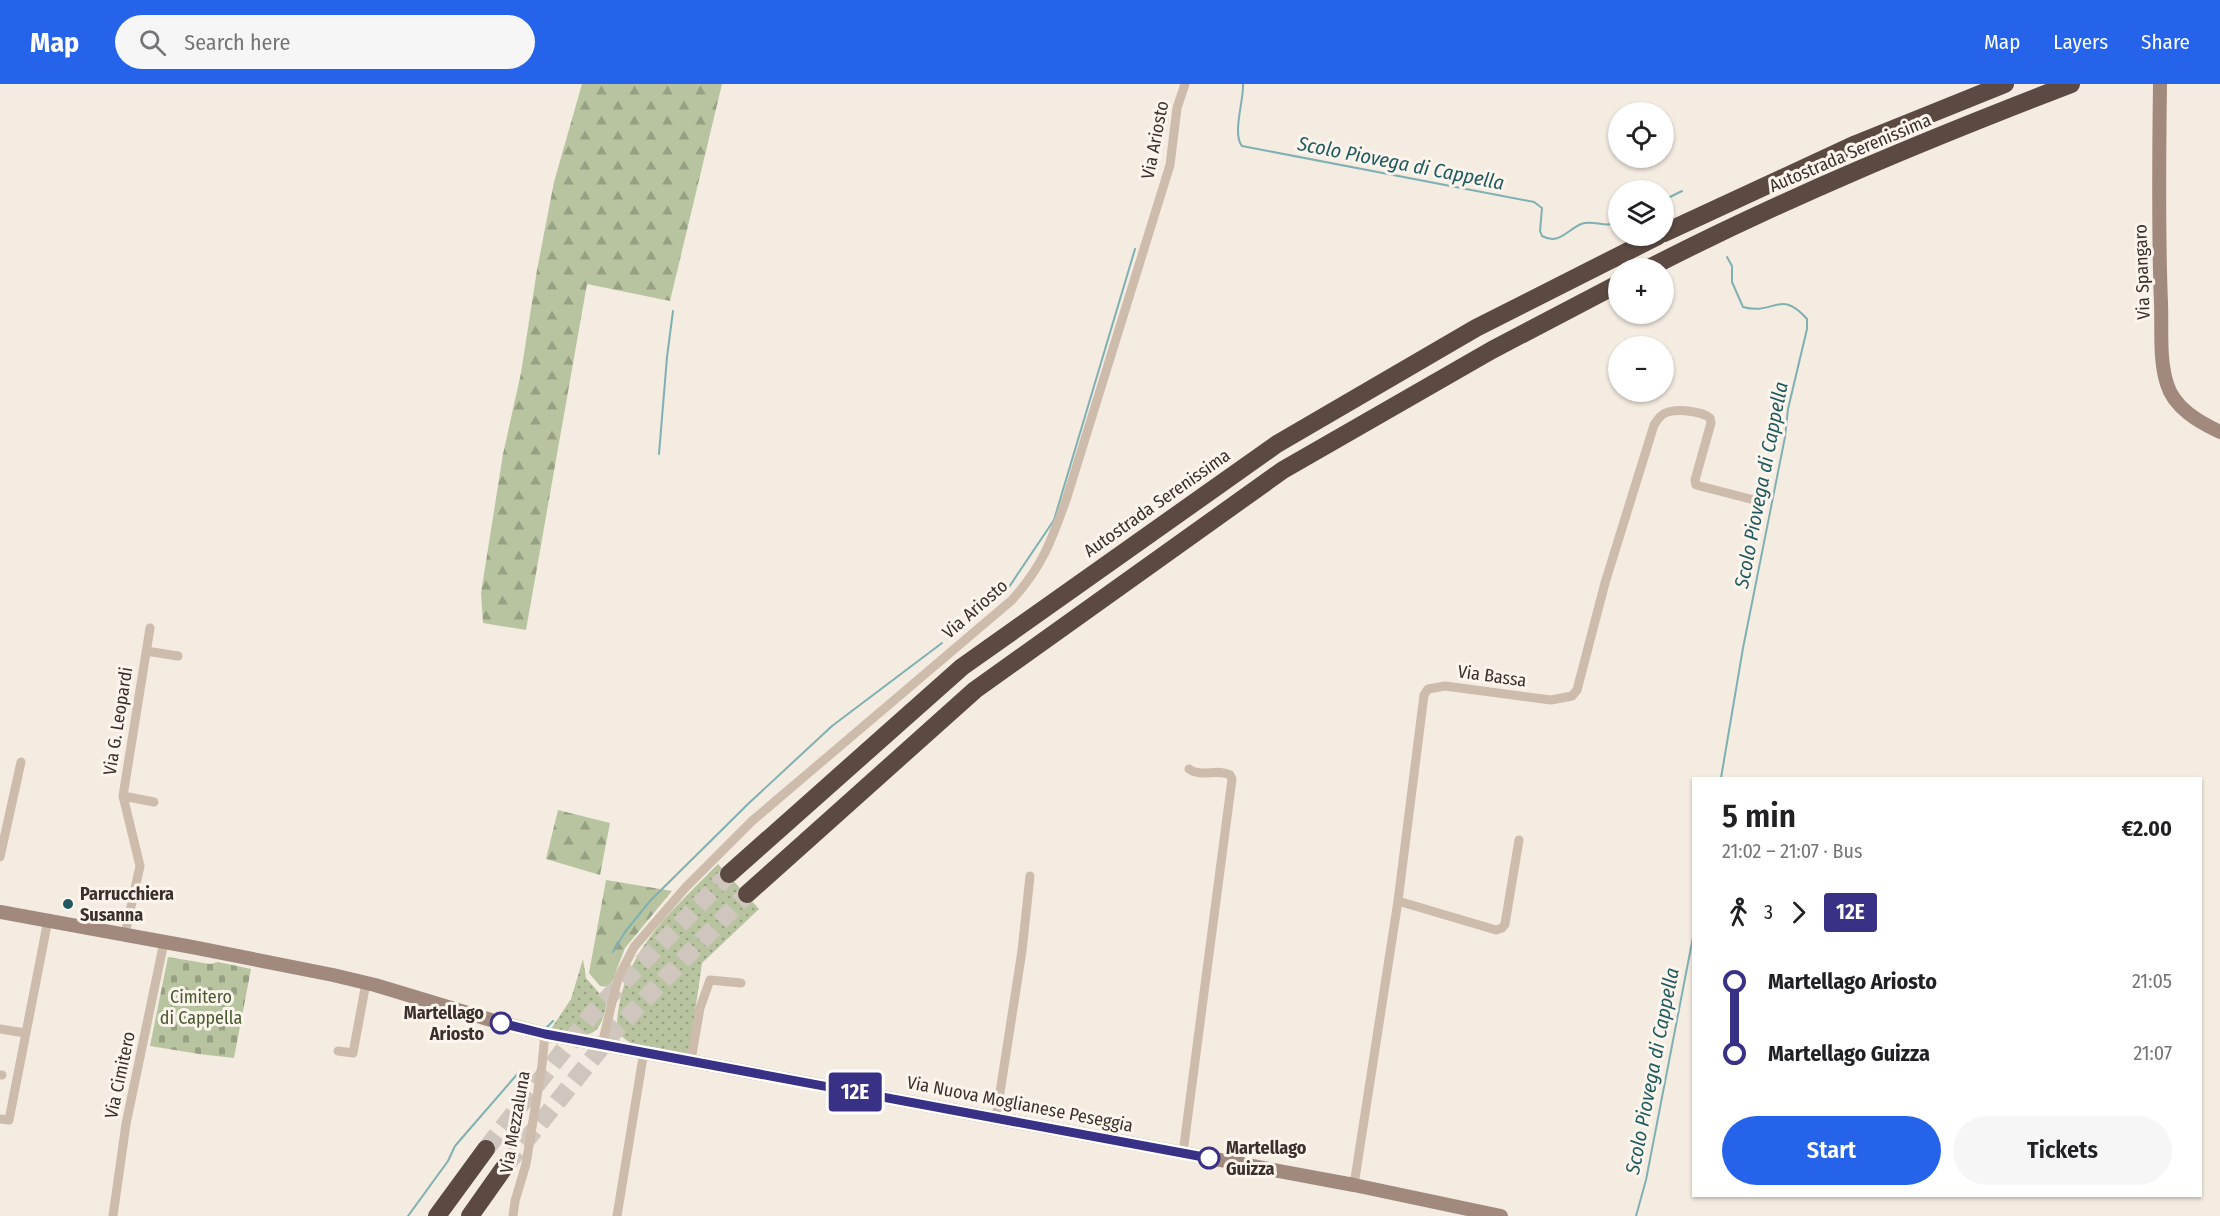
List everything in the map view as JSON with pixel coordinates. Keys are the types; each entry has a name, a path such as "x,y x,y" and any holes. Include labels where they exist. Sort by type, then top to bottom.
{"highway":[{"name":"Autostrada Serenissima","path":"1674,227 1856,144 2005,84"},
{"name":"Autostrada Serenissima","path":"1668,258 1863,168 2071,84"},
{"name":"Autostrada Serenissima","path":"729,874 962,667 1277,444 1476,328 1638,246"},
{"path":"747,894 975,690 1274,477 1492,350 1608,289"},
{"path":"437,1216 486,1149"},
{"path":"470,1216 506,1165"}],"main road":[{"name":"Via Spangaro","path":"2160,84 2157,221 2163,357 2167,384 2177,402 2192,416 2220,432"},
{"name":"Via Nuova Moglianese Peseggia","path":"0,912 254,959 366,983 545,1034 1354,1185 1501,1216"},
{"path":"1459,1206 1476,1216"}],"street":[{"name":"Via Ariosto","path":"602,1044 618,978 634,947 686,887 752,821 1012,600 1041,564 1068,497 1170,165 1177,108 1185,84"},
{"name":"Via Bassa","path":"1354,1185 1398,902 1424,695 1428,689 1445,686 1551,700 1572,696 1577,690 1589,640 1650,436 1659,417 1667,412 1706,414 1710,418 1711,423 1695,480 1696,485 1758,501"},
{"name":"Via G. Leopardi","path":"125,934 140,866 123,796 150,628"},
{"name":"Via G. Leopardi","path":"146,651 178,656"},
{"path":"0,857 21,762"},
{"path":"1183,1153 1232,779 1228,773 1198,773 1189,770"},
{"name":"Via G. Leopardi","path":"123,796 154,802"},
{"path":"1398,902 1496,930 1502,928 1505,924 1519,840"},
{"path":"996,1118 1022,951 1030,876"},
{"path":"0,1119 9,1120 48,920"},
{"name":"Via Cimitero","path":"113,1216 126,1124 164,942"},
{"path":"691,1060 700,1008 710,980 741,983"},
{"path":"338,1051 353,1053 366,983"},
{"path":"0,1029 25,1034"},
{"name":"Via Mezzaluna","path":"513,1216 526,1164 545,1034"},
{"path":"617,1216 644,1052"}],"green space":[{"path":"582,84 722,84 670,301 587,284 526,630 483,623 481,593 503,454 521,373 554,182"},
{"path":"558,810 610,823 600,875 546,859"},
{"path":"718,864 759,909 702,963 689,1054 646,1047 626,1040 618,1029 617,1020 624,984 633,964 657,928"},
{"path":"606,880 672,891 625,948 610,987 600,986 589,973"},
{"name":"Cimitero di Cappella","path":"168,957 210,964 218,962 251,969 234,1058 150,1046"},
{"path":"583,959 586,978 607,1002 600,1025 595,1031 582,1035 551,1029 571,999"}],"waterway":[{"name":"Scolo Piovega di Cappella","path":"1243,84 1238,125 1239,141 1242,146 1534,202 1542,208 1540,231 1542,236 1548,238 1558,238 1581,224 1608,225"},
{"name":"Scolo Piovega di Cappella","path":"1674,195 1682,191"},
{"path":"1009,587 1054,520 1135,249"},
{"name":"Scolo Piovega di Cappella","path":"1721,777 1743,648 1785,437 1788,409 1807,329 1807,319 1790,305 1754,309 1743,307 1732,282 1732,266 1727,257"},
{"path":"659,454 673,311"},
{"path":"613,952 625,932 650,901 748,804 832,726 942,643"},
{"name":"Scolo Piovega di Cappella","path":"1636,1216 1646,1180 1692,942"},
{"path":"547,1027 553,1021"},
{"path":"408,1216 448,1161 455,1146 520,1071"}],"tunnel":[{"path":"486,1149 592,1014 729,874"},
{"path":"506,1165 617,1028 747,894"}],"bus line":[{"name":"12E","path":"501,1023 545,1034 1209,1158"}],"place":[{"name":"Parrucchiera Susanna","path":"68,904"},
{"name":"Martellago Ariosto","path":"501,1023"},
{"name":"Martellago Guizza","path":"1209,1158"}]}
